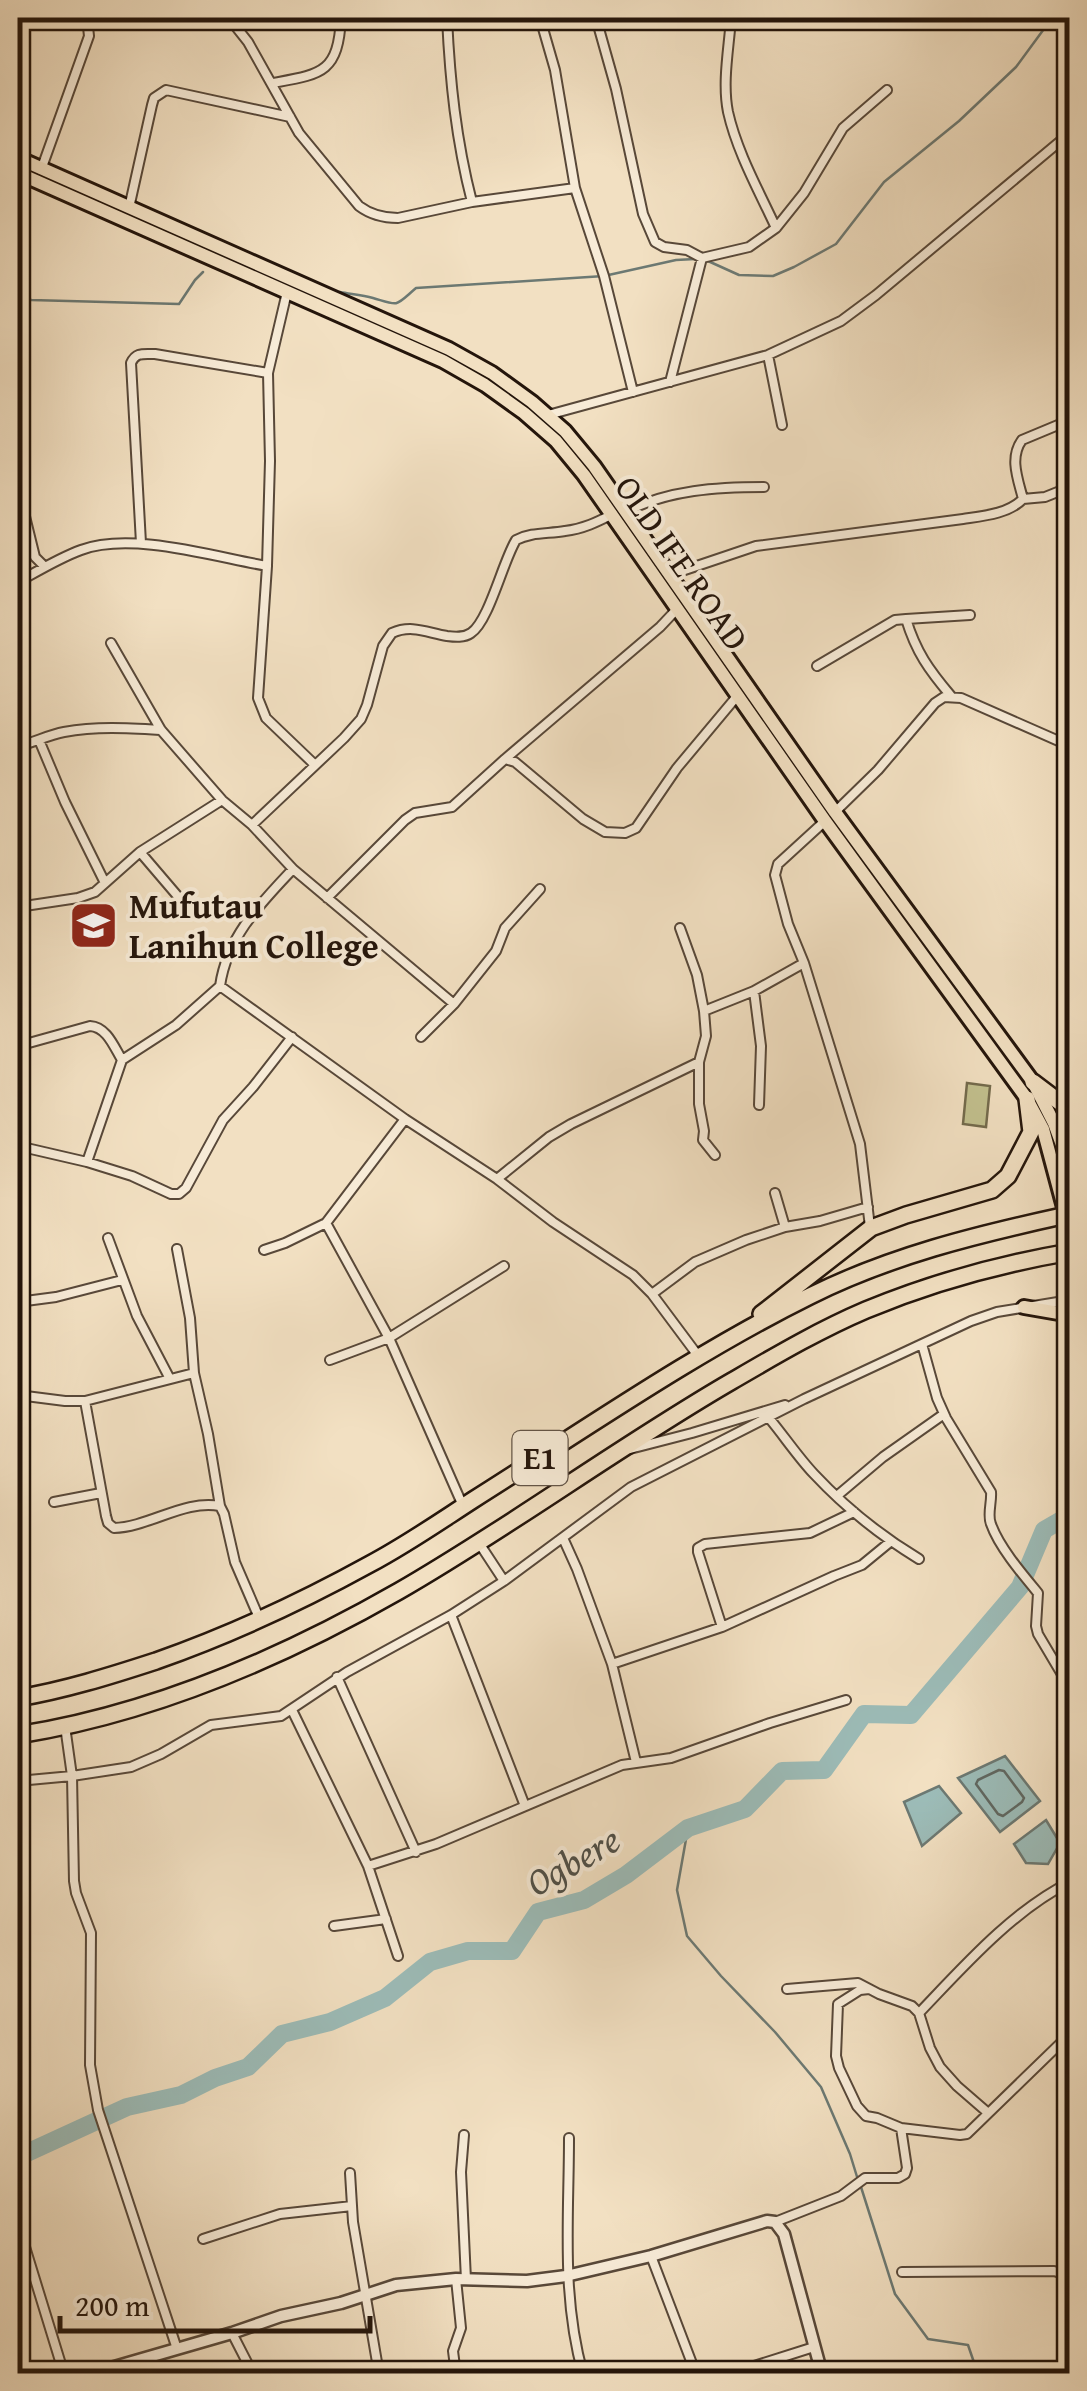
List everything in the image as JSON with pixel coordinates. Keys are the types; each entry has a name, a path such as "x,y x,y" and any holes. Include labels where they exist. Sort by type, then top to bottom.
{"highway":[{"path":"1032,1082 1070,1110"},
{"path":"739,1334 871,1228 992,1190 1008,1176 1030,1132 1027,1099"},
{"name":"E1","path":"18,1698 81,1686 190,1649 260,1620 371,1564 700,1357 814,1294 880,1265 988,1232 1067,1221"},
{"name":"E1","path":"18,1734 132,1708 269,1656 398,1591 752,1369 863,1312 981,1271 1065,1253"}],"main road":[{"name":"OLD IFE ROAD","path":"18,158 40,176 287,292 449,349 514,388 548,415 565,431 620,513 677,609 811,788"},
{"name":"OLD IFE ROAD","path":"18,174 40,176 129,208 375,324 464,372 506,399 556,440 670,574 830,816 1027,1099 1043,1129 1067,1221"},
{"name":"OLD IFE ROAD","path":"830,816 1032,1082 1054,1123 1070,1167"},
{"path":"1024,1307 1070,1315"}],"street":[{"path":"40,176 89,36 88,21 70,18"},
{"path":"229,18 318,156 368,213 398,218 472,202 575,188"},
{"path":"272,83 325,70 334,56 341,18"},
{"path":"446,18 457,136 472,202"},
{"path":"540,18 555,70 575,188 604,276 632,392"},
{"path":"596,18 643,214 655,242 702,258 749,248 776,228 804,193 843,128 887,90"},
{"path":"731,18 726,78 728,110 776,228"},
{"path":"129,208 154,98 160,92 166,90 290,116"},
{"path":"548,415 768,355 814,336 876,295 1070,134"},
{"path":"670,382 702,258"},
{"path":"287,292 268,373 267,566 258,698 266,718 314,764"},
{"path":"141,543 134,356 155,354 268,373"},
{"path":"768,355 782,425"},
{"path":"1023,499 1014,460 1018,445 1070,420"},
{"path":"252,825 362,718 383,646 392,632 410,628 451,637 474,632 516,540 593,525 662,496 720,487 764,487"},
{"path":"670,574 756,546 963,519 1004,510 1023,499 1044,498 1070,487"},
{"path":"18,488 35,557 45,568"},
{"path":"18,582 84,548 141,543 267,566"},
{"path":"327,898 405,820 416,813 452,807 677,609"},
{"path":"817,666 895,620 970,615"},
{"path":"906,619 926,667 951,696"},
{"path":"112,643 161,730 222,800 252,825 293,870 454,1004"},
{"path":"505,760 511,759 533,775 582,819 605,832 625,833 636,828 678,768 738,695"},
{"path":"871,1228 860,1144 804,962 788,924 775,875 778,864 878,770 944,697 961,698 1070,746"},
{"path":"18,746 59,732 110,727 161,730"},
{"path":"40,740 104,883"},
{"path":"18,907 95,892 140,852 222,800"},
{"path":"140,852 180,900"},
{"path":"87,1162 122,1060 176,1025 220,986 222,968 253,911 293,870"},
{"path":"421,1037 454,1004 496,950 505,928 540,889"},
{"path":"680,928 698,976 704,1011 706,1036 699,1062 699,1104 703,1140 714,1155"},
{"path":"704,1011 754,991 804,962"},
{"path":"220,986 404,1119 632,1275 652,1294 700,1357"},
{"path":"754,991 761,1046 759,1105"},
{"path":"18,1046 98,1026 122,1060"},
{"path":"18,1146 87,1162 179,1194 223,1120 292,1037"},
{"path":"496,1180 570,1124 699,1062"},
{"path":"264,1250 326,1224 404,1119"},
{"path":"775,1193 785,1227"},
{"path":"652,1294 695,1262 785,1227 868,1207"},
{"path":"326,1224 389,1338 463,1506"},
{"path":"108,1238 137,1316 170,1379"},
{"path":"178,1249 190,1318 194,1373 220,1506 235,1562 260,1620"},
{"path":"330,1360 389,1338 504,1266"},
{"path":"18,1302 122,1280"},
{"path":"18,1780 132,1767 211,1725 281,1716 337,1678 452,1615 504,1581 631,1487 804,1399 984,1316 1070,1300"},
{"path":"922,1344 944,1414 991,1492 989,1520 1019,1571 1038,1593 1038,1634 1070,1688"},
{"path":"18,1395 85,1401 194,1373"},
{"path":"615,1452 804,1399"},
{"path":"85,1401 106,1516 114,1528 210,1504 220,1506"},
{"path":"838,1496 882,1457 944,1414"},
{"path":"769,1418 814,1474 854,1512 890,1542 919,1559"},
{"path":"54,1502 102,1493"},
{"path":"722,1627 698,1548 705,1544 810,1533 854,1512"},
{"path":"563,1538 612,1664 636,1762"},
{"path":"478,1542 504,1581"},
{"path":"612,1664 722,1627 862,1566 890,1542"},
{"path":"452,1615 525,1806"},
{"path":"337,1678 416,1852"},
{"path":"368,1866 416,1852 622,1765 671,1758 846,1700"},
{"path":"292,1710 368,1866 398,1956"},
{"path":"66,1726 72,1776 74,1882 91,1932 90,2064 98,2110 176,2349"},
{"path":"919,2013 981,1949 1041,1899 1070,1882"},
{"path":"334,1926 386,1919"},
{"path":"786,1989 858,1983 912,2006 919,2013 940,2067 987,2112"},
{"path":"869,1989 860,1990 838,2004 836,2056 857,2106 866,2116 901,2128 960,2136 973,2129 1070,2034"},
{"path":"90,2374 124,2370 281,2316 410,2282 527,2281 566,2276 775,2222 849,2192 865,2178 898,2178 905,2174 901,2128"},
{"path":"456,2374 453,2352 461,2328 464,2136"},
{"path":"569,2138 566,2276 582,2374"},
{"path":"350,2173 353,2222 378,2368"},
{"path":"203,2239 280,2214 352,2206"},
{"path":"775,2222 784,2234 822,2374"},
{"path":"18,2224 64,2374"},
{"path":"652,2256 696,2374"},
{"path":"902,2272 1054,2271 1070,2276"},
{"path":"232,2332 253,2374"},
{"path":"729,2374 814,2347"}],"shaded area":[{"path":"967,1083 990,1086 986,1127 963,1124"}],"water":[{"path":"1005,1756 1040,1801 1000,1832 958,1778"},
{"path":"939,1786 961,1813 922,1846 904,1802"},
{"path":"1046,1820 1060,1843 1048,1864 1026,1863 1014,1844"}],"waterway":[{"path":"708,261 739,275 773,276 836,244 884,182 959,121 1016,67 1052,18"},
{"path":"340,292 396,303 416,288 604,276 695,259"},
{"path":"18,290 31,300 179,304 203,272"},
{"name":"Ogbere","path":"18,2157 127,2107 181,2095 248,2067 282,2034 330,2022 385,1998 430,1962 468,1951 512,1951 538,1912 584,1900 626,1875 688,1828 745,1809 782,1771 824,1770 864,1714 911,1715 1020,1587 1044,1530 1070,1515"},
{"path":"688,1828 677,1890 687,1936 821,2087 858,2180"},
{"path":"861,2187 895,2294 928,2339 968,2345 978,2374"}],"place":[{"name":"Mufutau Lanihun College","path":"94,926"}]}
